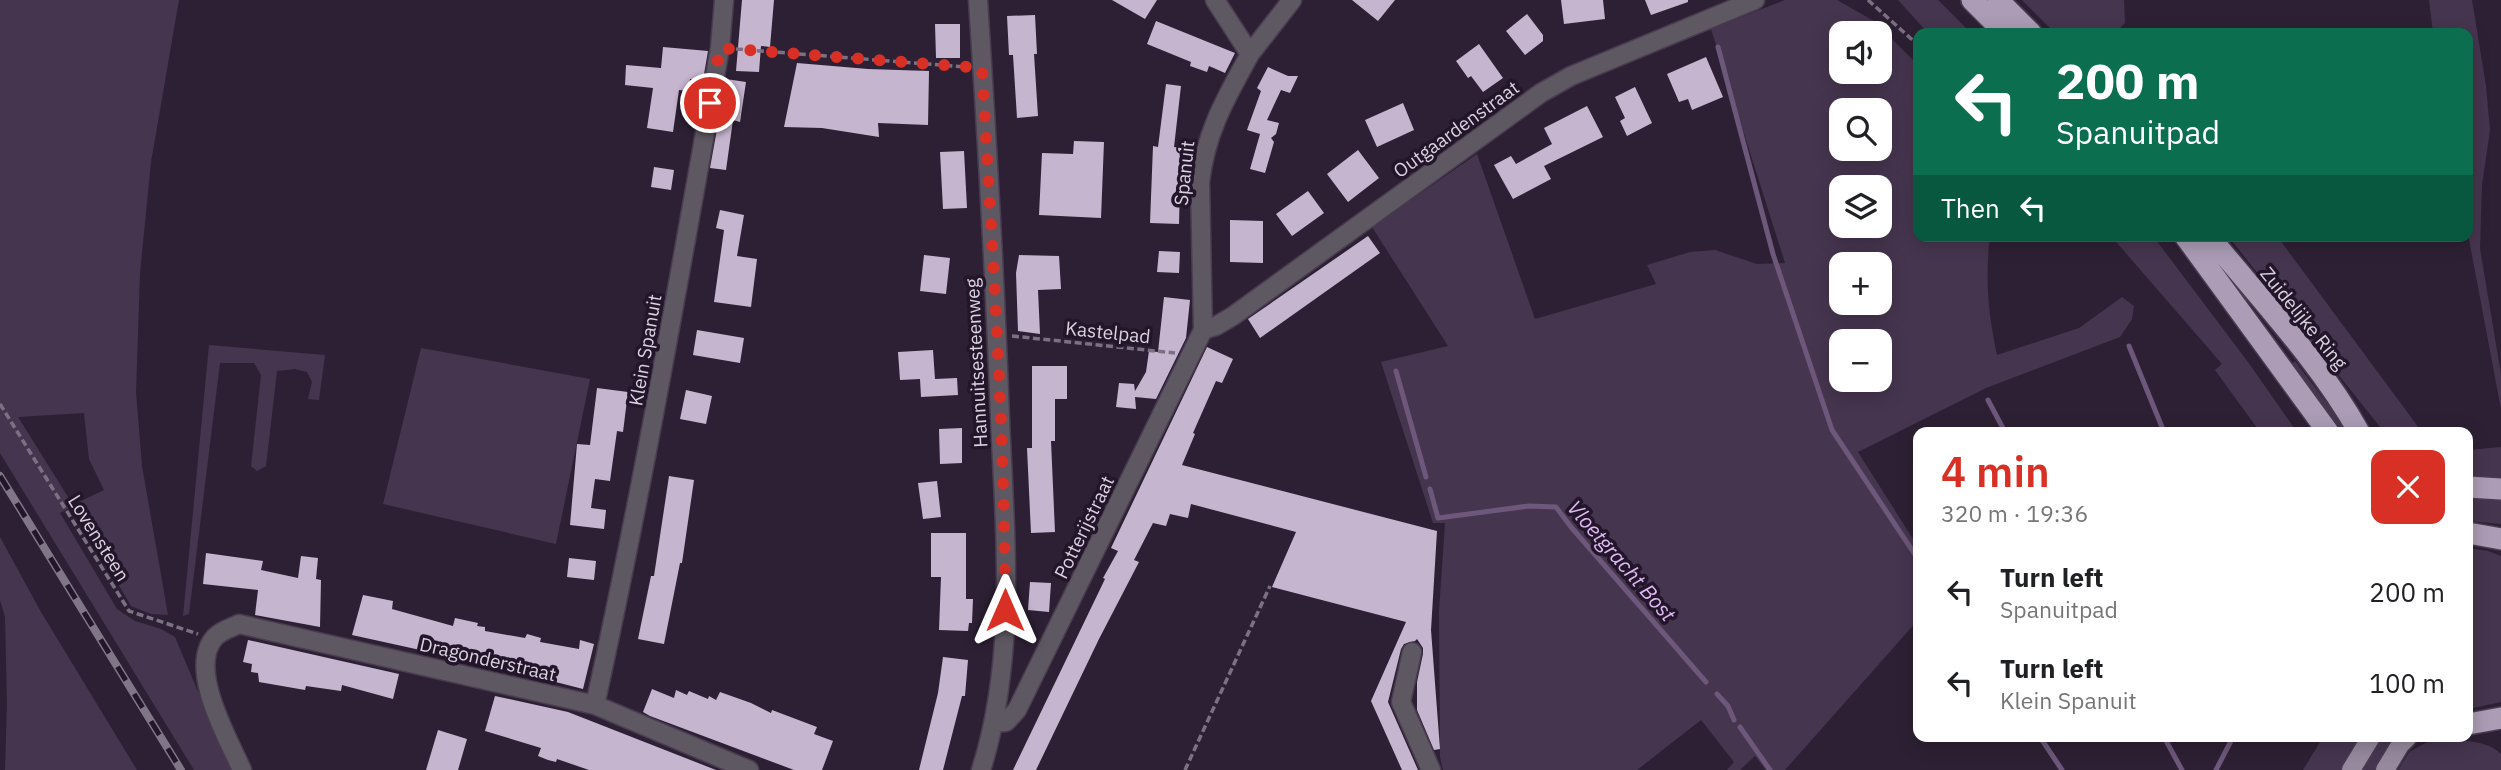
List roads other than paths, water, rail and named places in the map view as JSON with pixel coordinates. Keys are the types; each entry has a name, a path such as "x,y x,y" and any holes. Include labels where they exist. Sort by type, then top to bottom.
{"highway":[{"path":"1972,0 1999,28"},
{"path":"1998,0 2026,28"},
{"path":"2189,242 2324,427"},
{"name":"Zuidelijke Ring","path":"2214,242 2344,406 2356,427"},
{"path":"2344,406 2366,427"},
{"path":"2473,487 2501,489"},
{"path":"2473,534 2499,537"},
{"path":"2473,724 2498,723"}],"main road":[{"path":"2351,770 2368,742"},
{"path":"2385,770 2402,742"}],"street":[{"name":"Klein Spanuit","path":"595,705 631,541 660,388 720,48 724,0"},
{"name":"Hannuitsesteenweg","path":"978,0 1005,542 1004,641 993,723"},
{"path":"1215,0 1251,54"},
{"name":"Spanuit","path":"1203,330 1200,195 1207,142 1222,105 1251,54 1292,0"},
{"name":"Outgaardenstraat","path":"1203,330 1233,316 1541,93 1571,76 1755,0"},
{"name":"Potterijstraat","path":"993,723 1006,722 1017,710 1203,330"},
{"name":"Dragonderstraat","path":"242,770 210,697 205,661 213,639 222,631 239,624 595,705 749,770"},
{"path":"1412,652 1401,702 1431,770"},
{"path":"981,770 993,723"}],"waterway":[{"path":"1718,47 1773,254 1832,430 1913,552"},
{"path":"2129,346 2162,427"},
{"name":"Vloetgracht Bost","path":"1396,371 1426,477"},
{"path":"1988,400 2002,427"},
{"name":"Vloetgracht Bost","path":"1430,489 1438,518 1529,506 1556,507 1706,682"},
{"name":"Vloetgracht Bost","path":"1717,694 1728,706 1734,720"},
{"name":"Vloetgracht Bost","path":"1740,727 1770,770"},
{"path":"2043,742 2062,770"},
{"path":"2167,742 2182,770"},
{"path":"2216,770 2230,742"}],"railway":[{"path":"0,476 181,770"}]}
